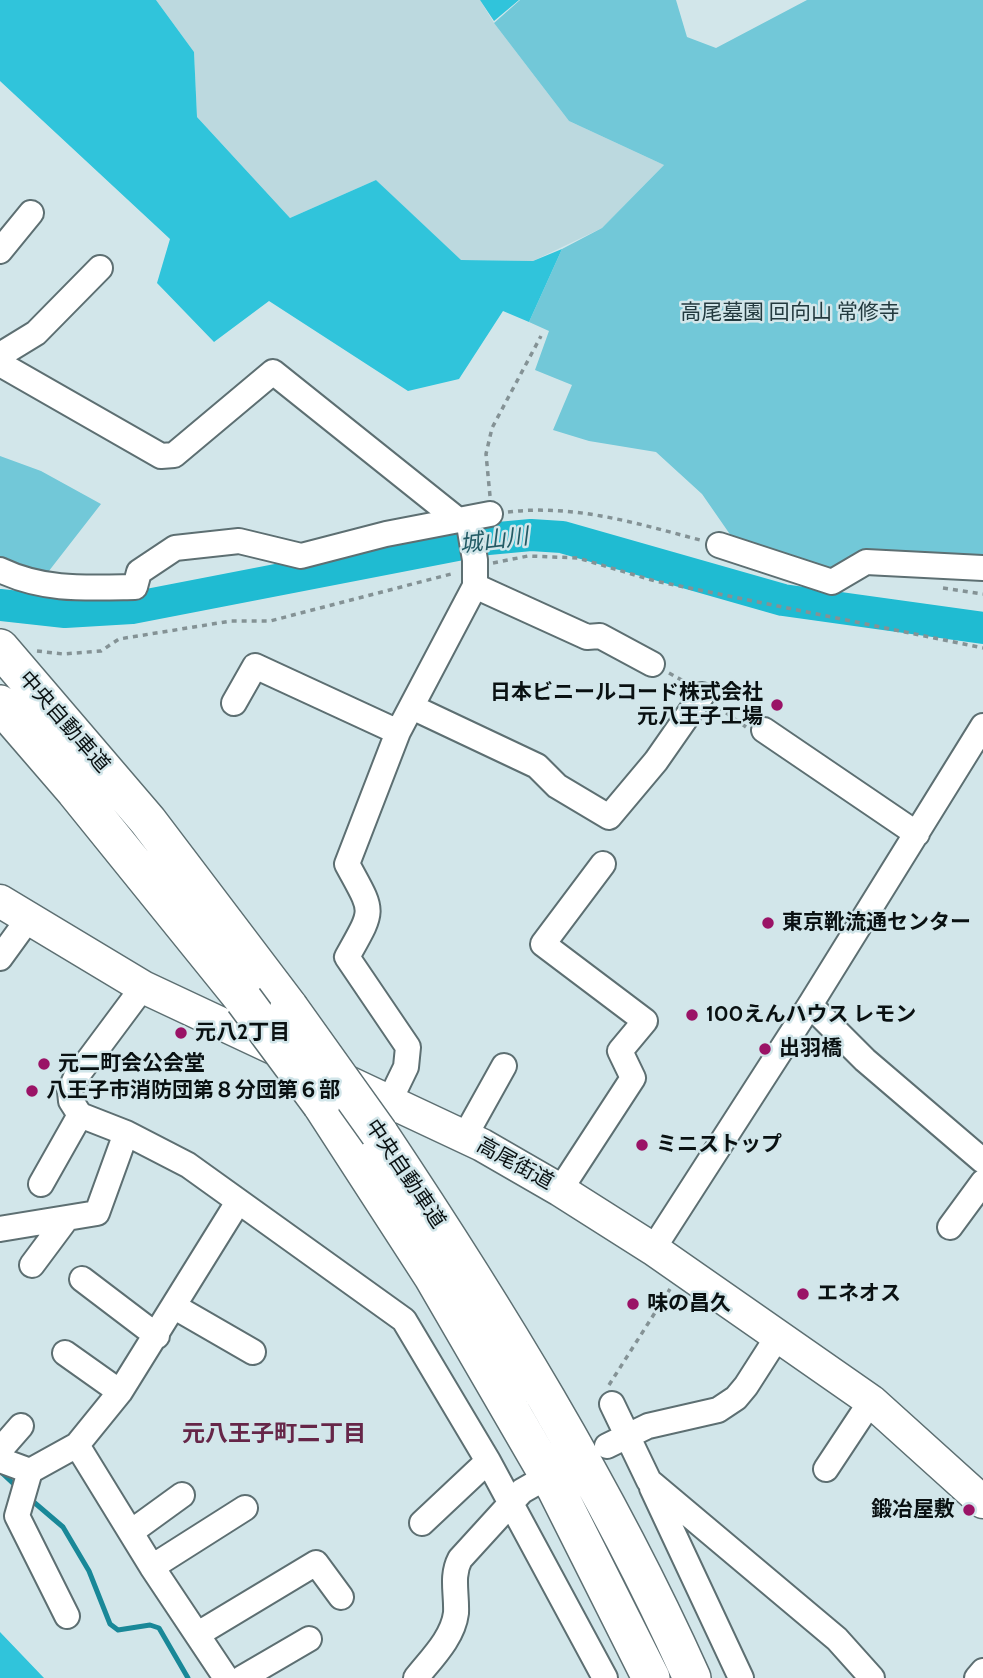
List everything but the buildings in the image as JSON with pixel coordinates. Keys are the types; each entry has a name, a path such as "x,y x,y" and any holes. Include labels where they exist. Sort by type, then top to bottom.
{"highway":[{"name":"中央自動車道","path":"13,648 52,706 148,821 289,1007 385,1117 610,1513 692,1678"},
{"name":"中央自動車道","path":"0,704 75,791 244,1000 321,1104 433,1277 556,1489 651,1678"}],"main road":[{"name":"高尾街道","path":"0,901 143,987 385,1117 464,1136 560,1190 653,1250 872,1401 983,1502"}],"street":[{"path":"0,251 31,214"},
{"path":"0,355 36,333 100,268"},
{"path":"0,364 161,456 174,455 273,372 471,519 475,571 398,732 347,864 369,905 368,920 347,957 408,1047 406,1068 385,1117"},
{"path":"0,570 26,582 56,588 135,587 139,572 175,548 239,541 301,556 386,534 471,519"},
{"path":"719,545 832,582 866,562 983,568"},
{"path":"475,571 587,637 600,636 652,664"},
{"path":"234,703 255,666 398,732"},
{"path":"412,707 537,766 557,786 609,817 656,761 702,695"},
{"path":"653,1250 810,1005 983,726"},
{"path":"764,730 917,834"},
{"path":"560,1190 633,1078 620,1051 645,1021 543,944 603,864"},
{"path":"0,958 29,918"},
{"path":"143,987 76,1077 70,1090 71,1101 80,1115 126,1133 188,1165 404,1320 488,1461 605,1678"},
{"path":"810,1005 865,1060 983,1161"},
{"path":"464,1136 504,1066"},
{"path":"41,1184 80,1115"},
{"path":"0,1229 97,1213 126,1133"},
{"path":"950,1227 983,1182"},
{"path":"66,1616 17,1516 25,1486 77,1445 120,1392 238,1202"},
{"path":"32,1265 67,1218"},
{"path":"82,1279 157,1336"},
{"path":"175,1307 253,1352"},
{"path":"617,1441 648,1426 718,1410 736,1398 778,1336"},
{"path":"65,1353 120,1392"},
{"path":"826,1469 872,1401"},
{"path":"611,1404 617,1441 649,1481 837,1639 872,1678"},
{"path":"0,1450 21,1426"},
{"path":"77,1445 152,1567 226,1678"},
{"path":"0,1460 25,1486"},
{"path":"422,1523 488,1461"},
{"path":"649,1481 741,1678"},
{"path":"416,1678 450,1633 456,1614 455,1570 460,1559 522,1491 536,1483"},
{"path":"131,1532 182,1495"},
{"path":"152,1567 245,1508"},
{"path":"198,1634 316,1563 341,1597"},
{"path":"242,1678 309,1639"},
{"path":"977,1678 983,1671"}],"path":[{"path":"541,337 492,428 486,469 471,519 541,509 589,513 719,545"},
{"path":"13,648 63,654 101,651 119,639 231,621 270,621 528,556 578,558 655,581 983,648"},
{"path":"611,1404 607,1389 670,1289"}],"shaded area":[{"path":"0,0 156,0 194,52 197,117 290,218 376,180 461,260 533,261 562,249 529,322 503,311 459,379 408,391 269,301 214,342 157,283 170,239 0,81"},
{"path":"156,0 480,0 494,23 569,121 664,165 602,228 533,261 460,260 376,180 290,218 197,117 194,52"},
{"path":"480,0 519,0 494,21"},
{"path":"0,1632 44,1678 0,1678"}],"green space":[{"name":"高尾墓園 回向山 常修寺","path":"520,0 676,0 687,37 716,48 807,0 983,0 983,561 828,576 745,556 702,494 656,452 589,441 553,430 572,385 535,370 549,331 529,322 562,249 602,228 664,165 569,121 494,23"},
{"path":"0,456 41,471 101,504 38,585 0,570"}],"waterway":[{"name":"城山川","path":"0,605 65,612 132,608 488,539 531,535 562,537 783,600 983,628"},
{"path":"0,1471 17,1487"},
{"path":"29,1498 63,1527 89,1571 110,1624 118,1630 150,1625 159,1628 188,1678"}],"place":[{"name":"日本ビニールコード株式会社 元八王子工場","path":"777,705"},
{"name":"東京靴流通センター","path":"768,923"},
{"name":"100えんハウス レモン","path":"692,1015"},
{"name":"元八2丁目","path":"181,1033"},
{"name":"出羽橋","path":"765,1049"},
{"name":"元二町会公会堂","path":"44,1064"},
{"name":"八王子市消防団第８分団第６部","path":"32,1091"},
{"name":"ミニストップ","path":"642,1145"},
{"name":"エネオス","path":"803,1294"},
{"name":"味の昌久","path":"633,1304"},
{"name":"鍛冶屋敷","path":"969,1510"}],"district":[{"name":"元八王子町二丁目","path":"274,1434"}]}
